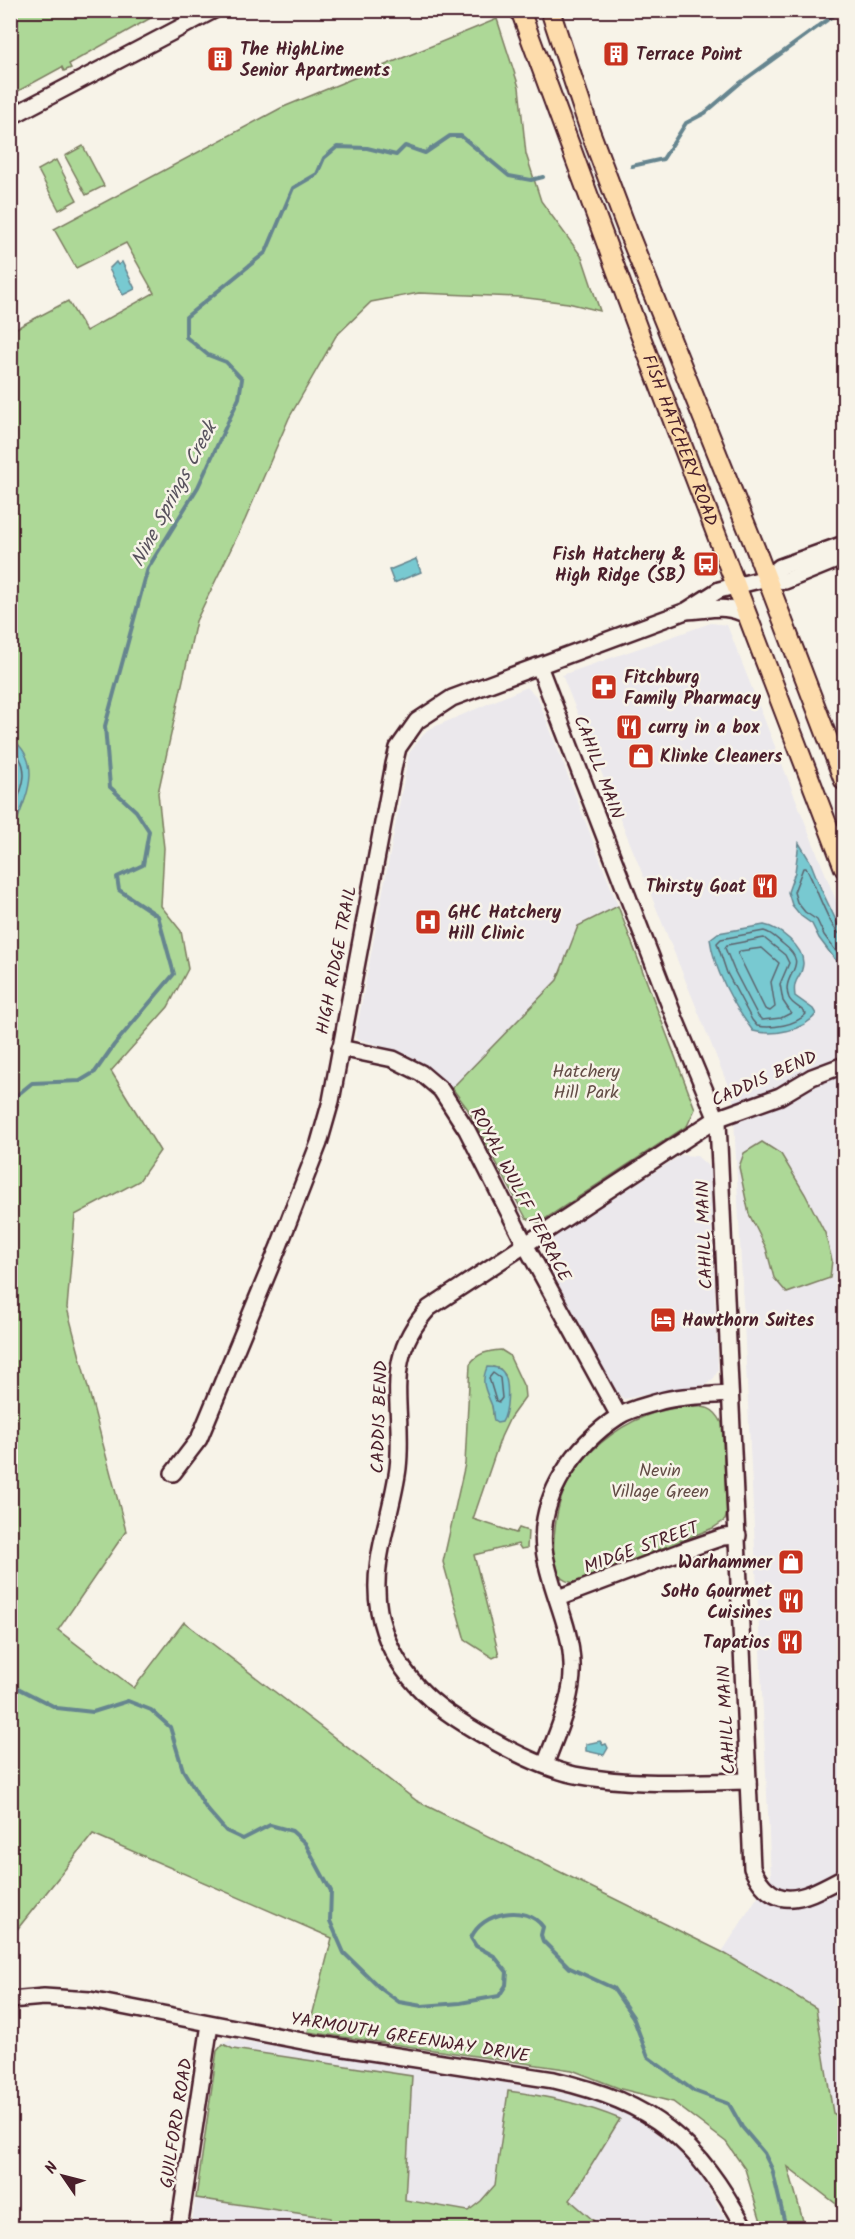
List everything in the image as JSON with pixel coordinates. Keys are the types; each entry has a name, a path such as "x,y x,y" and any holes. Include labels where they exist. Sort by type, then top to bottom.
{"main road":[{"name":"FISH HATCHERY ROAD","path":"520,10 639,332 844,868"},
{"name":"FISH HATCHERY ROAD","path":"550,10 630,237 767,578 844,781"}],"street":[{"path":"10,117 214,10"},
{"path":"767,578 780,567 844,544"},
{"path":"767,578 785,581 844,557"},
{"name":"HIGH RIDGE TRAIL","path":"173,1473 199,1438 319,1143 331,1101 398,748 417,721 452,698 686,611 719,590 767,578"},
{"name":"HIGH RIDGE TRAIL","path":"686,611 725,607 736,609 748,616"},
{"name":"CAHILL MAIN","path":"539,666 716,1119 721,1166 752,1868 762,1885 781,1897 804,1898 844,1877"},
{"name":"ROYAL WULFF TERRACE","path":"340,1048 393,1059 421,1073 441,1090 467,1130 526,1246 619,1416"},
{"name":"CADDIS BEND","path":"748,1781 659,1784 578,1775 544,1766 487,1737 439,1706 419,1689 401,1666 387,1640 379,1611 377,1591 378,1558 396,1484 399,1458 398,1368 406,1342 420,1318 429,1308 716,1119 780,1096 812,1077 844,1065"},
{"path":"544,1766 563,1715 570,1689 572,1666 570,1644 547,1566 544,1546 551,1496 564,1470 574,1457 619,1416 661,1401 730,1394"},
{"name":"MIDGE STREET","path":"558,1598 688,1549 723,1537 738,1536"},
{"name":"YARMOUTH GREENWAY DRIVE","path":"10,2000 44,1997 76,1998 318,2044 554,2080 590,2088 621,2100 656,2119 685,2143 706,2165 726,2194 745,2229"},
{"name":"GUILFORD ROAD","path":"179,2229 210,2024"}],"shaded area":[{"path":"711,623 727,625 844,921 844,2120 833,2114 816,2008 722,1952 771,1876 733,1098 562,675"},
{"path":"527,687 538,698 618,906 578,926 557,980 452,1088 423,1063 404,1053 355,1038 409,753 427,730"},
{"path":"681,1155 697,1156 710,1168 718,1370 714,1378 706,1385 624,1399 614,1390 543,1255 547,1241"},
{"path":"238,2040 550,2090 591,2100 641,2120 687,2159 703,2180 731,2228 191,2228 217,2051 225,2041"}],"green space":[{"path":"11,10 163,11 69,64 71,68 64,71 62,67 11,95"},
{"path":"497,19 519,87 526,154 541,201 582,257 600,311 568,303 519,297 419,293 371,302 336,336 289,418 245,520 196,621 158,793 164,848 161,906 181,931 188,969 168,1007 111,1071 160,1151 139,1181 75,1215 67,1308 126,1531 58,1630 134,1688 184,1622 417,1801 722,1952 816,2008 833,2113 844,2120 844,2210 788,2167 805,2228 763,2228 745,2169 726,2142 673,2102 621,2089 572,2070 308,2032 332,1938 93,1834 11,1937 11,331 68,301 86,331 154,293 126,243 76,268 54,229 281,108"},
{"path":"83,146 104,186 86,195 65,156"},
{"path":"56,160 77,200 59,210 38,170"},
{"name":"Hatchery Hill Park","path":"618,906 695,1109 687,1126 539,1223 526,1218 467,1108 452,1088 557,980 578,926"},
{"path":"762,1142 781,1154 805,1194 825,1233 832,1260 830,1278 787,1293 774,1278 766,1248 749,1214 739,1167 744,1153"},
{"path":"501,1350 509,1355 524,1387 525,1397 510,1418 501,1437 473,1519 516,1533 519,1528 528,1531 527,1548 521,1549 518,1544 474,1555 499,1655 493,1658 465,1640 443,1562 465,1464 470,1364 479,1355","holes":["493,1367 500,1369 505,1375 494,1421"]},
{"name":"Nevin Village Green","path":"682,1407 710,1409 722,1423 727,1513 725,1520 713,1528 575,1583 562,1579 554,1558 554,1535 563,1493 575,1471 592,1451 622,1428 645,1416"},
{"path":"223,2044 233,2049 412,2076 405,2200 468,2211 481,2201 495,2185 508,2091 566,2101 620,2119 570,2200 602,2228 331,2228 330,2218 196,2198 217,2051"}],"water":[{"path":"116,262 118,265 122,262 135,289 123,295 109,269"},
{"path":"416,559 421,572 394,583 389,570"},
{"path":"11,738 22,749 28,760 30,772 26,797 11,836"},
{"path":"799,843 810,861 844,937 844,967 840,966 819,938 812,924 792,905 788,892 795,872"},
{"path":"764,925 790,939 799,951 803,964 795,985 795,996 813,1009 816,1014 804,1025 787,1031 769,1033 753,1031 726,987 712,951 710,939 718,933"},
{"path":"487,1367 501,1370 506,1379 508,1398 502,1422 494,1421 492,1406 485,1387 484,1378"},
{"path":"600,1741 608,1748 604,1755 586,1751 586,1744"}],"waterway":[{"name":"Nine Springs Creek","path":"632,166 663,159 686,123 705,113 740,83 841,10"},
{"name":"Nine Springs Creek","path":"10,1101 32,1083 80,1081 95,1072 114,1045 174,974 158,916 119,890 117,877 143,865 149,831 136,811 110,787 105,726 148,568 198,487 239,398 242,379 226,362 208,355 186,337 186,317 266,252 293,188 317,174 324,158 337,147 367,148 396,155 405,146 425,153 450,136 461,136 509,176 531,180 543,177"},
{"name":"Nine Springs Creek","path":"10,1149 10,1180"},
{"path":"10,1684 57,1708 93,1712 128,1701 151,1710 170,1727 183,1770 206,1808 226,1831 243,1839 270,1825 292,1831 305,1843 331,1891 330,1921 344,1953 380,1988 399,2002 422,2006 460,2003 499,1996 506,1985 507,1972 494,1956 476,1946 471,1938 484,1922 494,1917 516,1913 535,1920 543,1927 541,1935 543,1941 570,1968 613,1988 633,2017 648,2057 694,2091 729,2104 742,2127 764,2153 772,2169 786,2228"},
{"name":"Nine Springs Creek","path":"10,1699 12,1686"}],"place":[{"name":"Terrace Point","path":"616,54"},
{"name":"The HighLine Senior Apartments","path":"220,59"},
{"name":"Fish Hatchery & High Ridge (SB)","path":"706,564"},
{"name":"Fitchburg Family Pharmacy","path":"604,687"},
{"name":"curry in a box","path":"629,727"},
{"name":"Klinke Cleaners","path":"641,756"},
{"name":"Thirsty Goat","path":"765,886"},
{"name":"GHC Hatchery Hill Clinic","path":"428,922"},
{"name":"Hawthorn Suites","path":"663,1320"},
{"name":"Warhammer","path":"791,1562"},
{"name":"SoHo Gourmet Cuisines","path":"791,1601"},
{"name":"Tapatios","path":"790,1642"}]}
